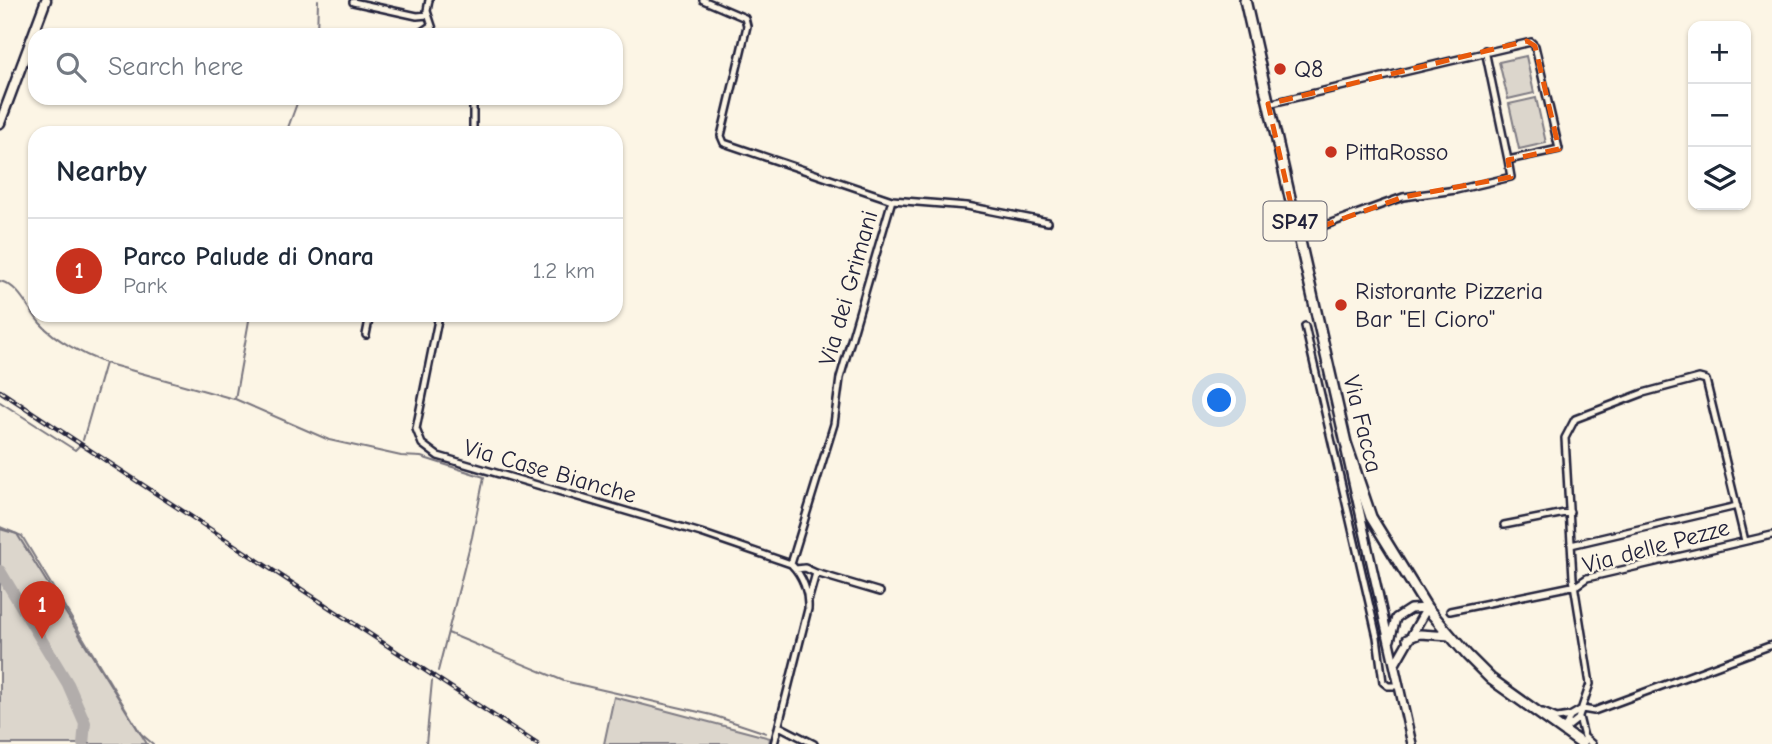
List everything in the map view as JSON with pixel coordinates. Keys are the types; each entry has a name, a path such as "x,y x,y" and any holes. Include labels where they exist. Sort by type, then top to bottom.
{"main road":[{"path":"35,28 46,0"},
{"name":"Via Facca","path":"1245,0 1346,443 1371,517 1427,608"},
{"path":"0,121 28,47"},
{"name":"SP47","path":"1427,608 1491,679 1582,744"}],"street":[{"path":"427,28 430,26 429,0"},
{"name":"Via dei Grimani","path":"702,0 745,18 747,26 721,136 724,143 892,200 840,378 834,424 791,564"},
{"path":"354,2 417,16 428,15"},
{"path":"1268,104 1527,41 1535,46 1559,149 1508,160"},
{"path":"1298,235 1403,197 1457,190 1511,177 1485,50"},
{"path":"473,105 473,126"},
{"path":"892,200 967,206 1048,222"},
{"path":"366,335 369,322"},
{"name":"Via Case Bianche","path":"438,322 416,429 422,444 438,456 701,533 791,564 809,598"},
{"path":"1305,326 1377,637 1383,682 1388,686 1399,686"},
{"name":"Via delle Pezze","path":"1579,718 1590,684 1577,585 1573,578 1571,545 1565,438 1575,419 1643,393 1699,378 1706,380 1745,541"},
{"path":"1346,443 1347,461 1412,744"},
{"name":"Via delle Pezze","path":"1571,545 1737,506"},
{"path":"1504,525 1570,512"},
{"name":"Via delle Pezze","path":"1450,611 1577,585 1587,578 1772,536"},
{"path":"796,569 806,568 880,592"},
{"path":"774,744 817,573"},
{"path":"1390,644 1395,618 1410,609 1427,608"},
{"path":"1395,664 1427,608"},
{"path":"1407,639 1420,634 1450,636"},
{"path":"1563,730 1570,716 1581,709 1594,712 1772,645"},
{"path":"1505,689 1552,716 1570,716"},
{"path":"1563,730 1572,726 1579,718"},
{"path":"1579,718 1584,737 1592,744"},
{"path":"779,726 814,744"}],"highlighted area":[{"path":"1527,41 1535,46 1559,149 1508,160 1511,177 1403,197 1298,235 1268,104"}],"shaded area":[{"path":"1526,56 1534,93 1508,99 1499,62"},
{"path":"1536,98 1546,143 1519,149 1509,104"},
{"path":"0,527 22,536 147,744 0,744"},
{"path":"614,697 770,738 769,744 604,744"}],"waterway":[{"path":"317,28 318,0"},
{"path":"289,126 296,105"},
{"path":"0,281 13,288 28,307"},
{"path":"39,322 62,341 105,363 83,440"},
{"path":"249,322 235,399 329,440 401,456 421,457 484,477 472,537 438,671"},
{"path":"105,363 234,399"},
{"path":"0,402 75,450 79,446"},
{"path":"0,529 17,534 140,733 153,744"},
{"path":"0,571 68,684 85,723 83,744"},
{"path":"448,633 564,681 712,715 766,733"},
{"path":"426,744 432,681"}],"railway":[{"path":"0,391 537,744"}],"place":[{"name":"Q8","path":"1280,69"},
{"name":"PittaRosso","path":"1331,152"},
{"name":"Ristorante Pizzeria Bar \"El Cioro\"","path":"1341,305"},
{"name":"Parco Palude di Onara","path":"42,639"}]}
